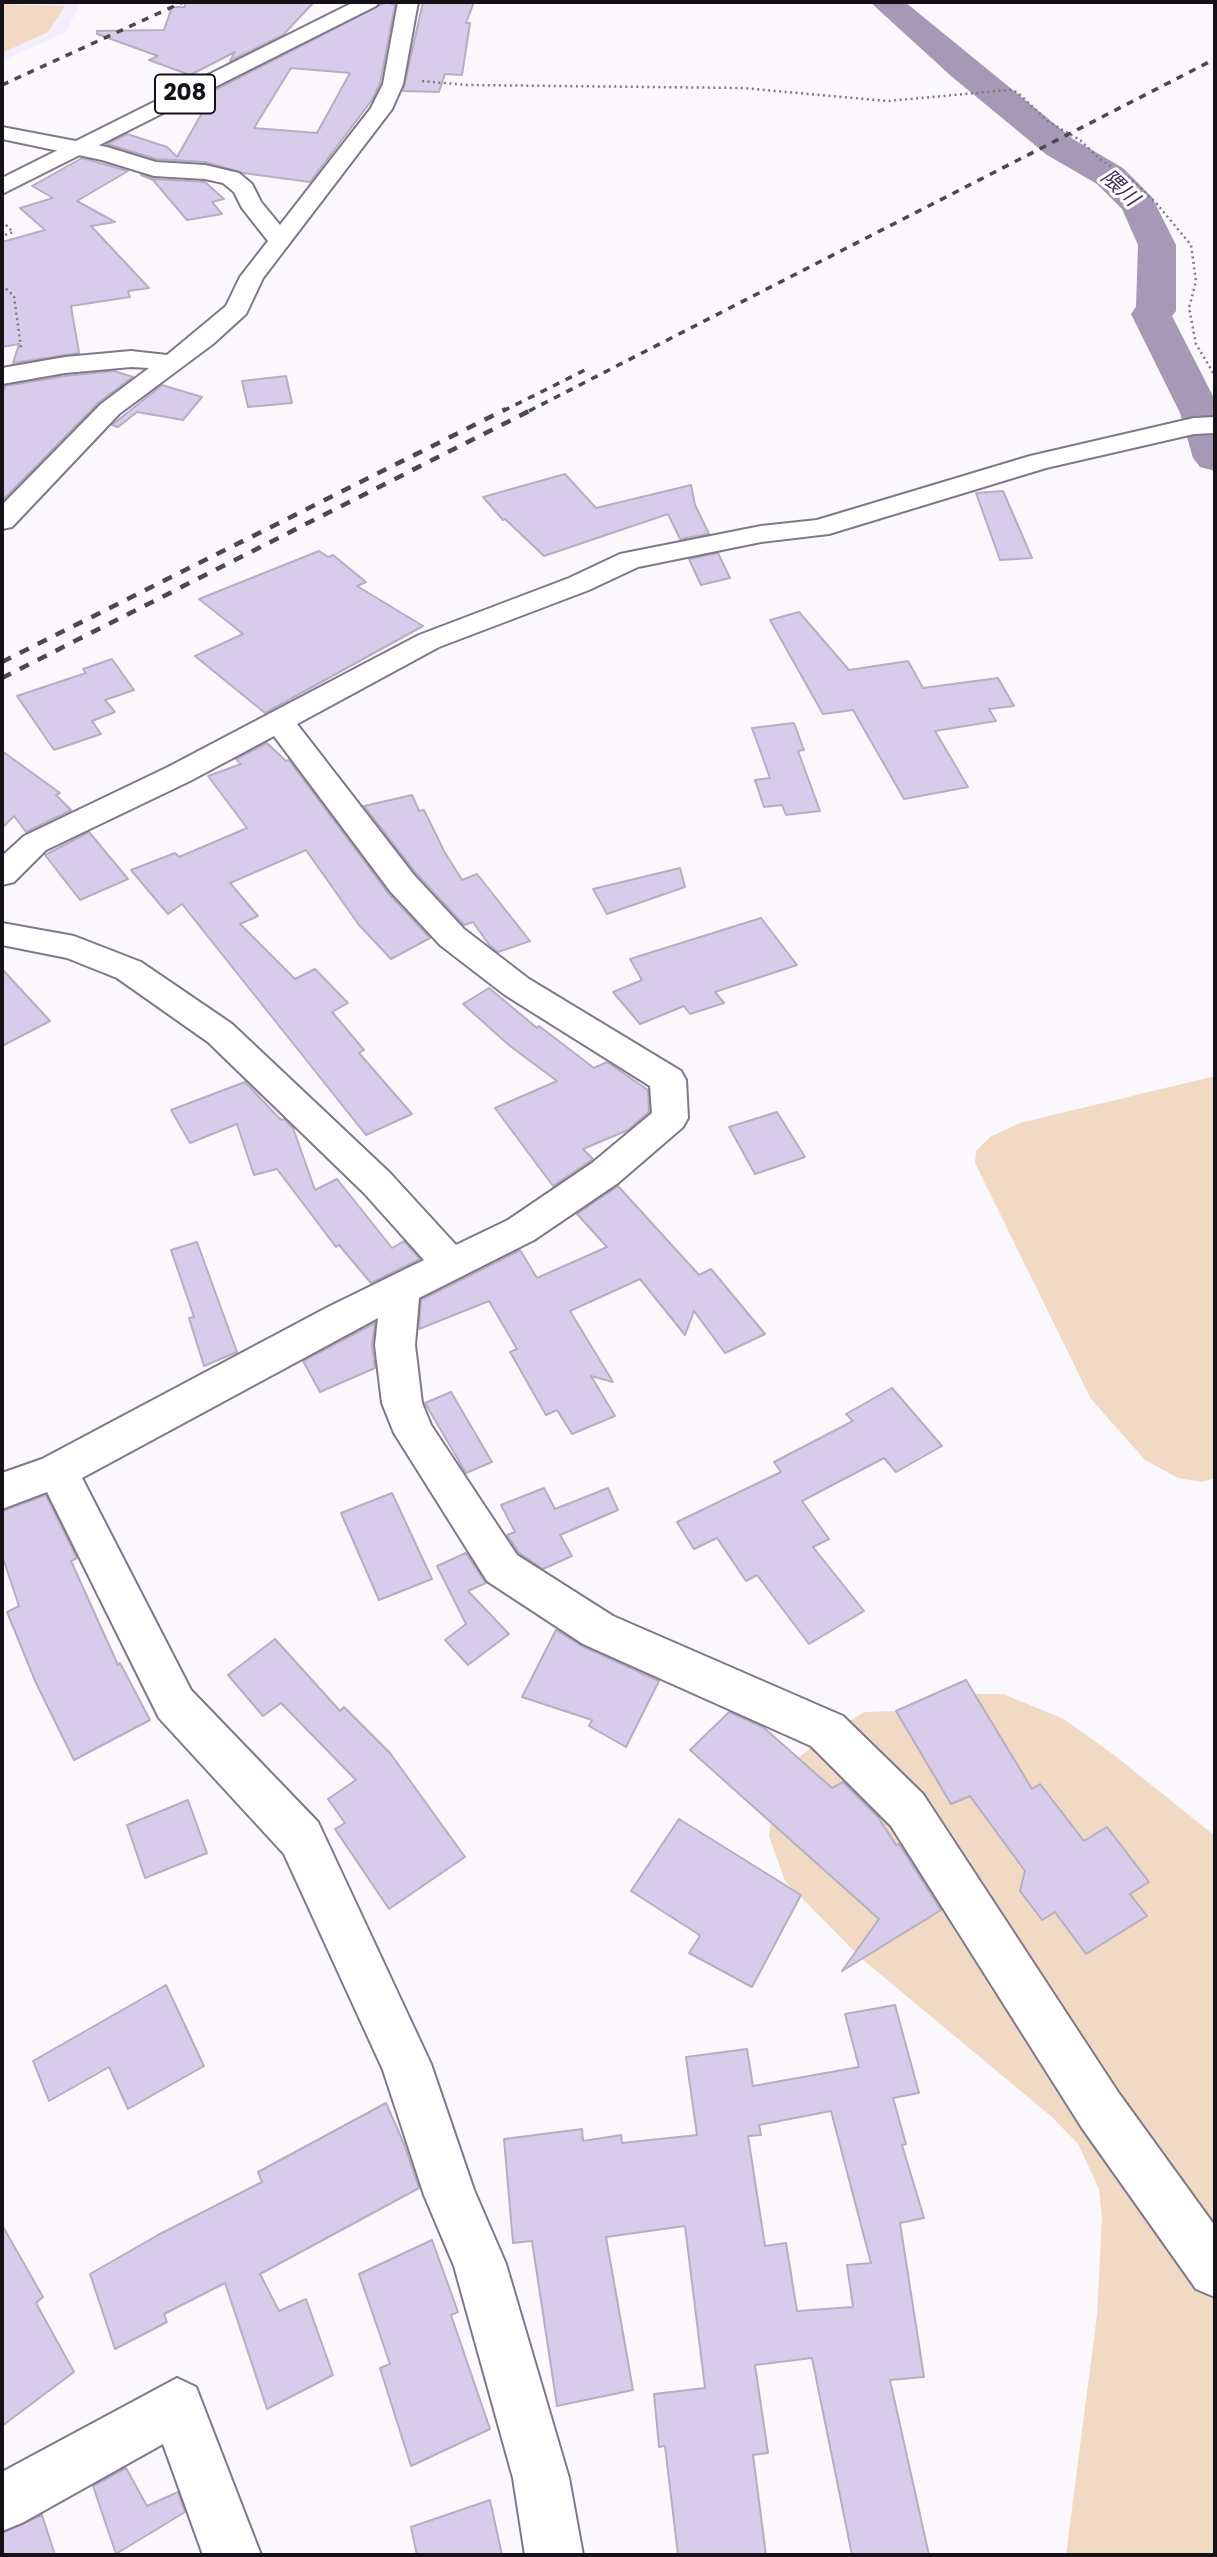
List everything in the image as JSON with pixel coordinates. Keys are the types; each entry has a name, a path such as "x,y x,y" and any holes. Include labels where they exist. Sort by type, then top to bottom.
{"main road":[{"name":"208","path":"2,187 369,2"},
{"path":"2,521 110,409 173,363 237,309 252,277 381,109 394,78 408,2"},
{"path":"2,133 131,160 154,169 231,178 244,189 250,203 280,241"},
{"path":"13,375 65,365 131,359 173,363"},
{"path":"2,874 35,843 178,774 429,640 579,584 630,559 761,534 819,528 1039,462 1205,426"},
{"path":"2,1491 57,1471 400,1288 521,1230 615,1165 670,1118 668,1080 517,987 452,937 402,883 278,720"},
{"path":"2,934 74,948 129,971 220,1033 377,1183 450,1263"},
{"path":"400,1288 395,1345 402,1404 414,1433 502,1568 598,1630 827,1731 907,1810 1100,2110 1215,2270"},
{"path":"57,1471 175,1704 301,1838 407,2064 450,2195 480,2264 541,2478 554,2555"},
{"path":"2,2503 177,2406 232,2555"}],"path":[{"path":"394,78 467,85 743,88 887,101 1010,90 1017,92 1049,122 1080,140 1100,159 1134,182 1157,204 1191,246 1196,281 1189,308 1196,344 1215,376"},
{"path":"2,222 13,232 2,236"},
{"path":"2,285 14,296 13,375"}],"shaded area":[{"path":"2,2 81,2 66,32 2,61"},
{"path":"2,4 65,6 48,32 2,53"},
{"path":"1215,1076 1215,1478 1202,1482 1178,1478 1145,1460 1091,1399 975,1163 976,1151 990,1137 1020,1123"},
{"path":"953,1694 1003,1694 1064,1719 1114,1755 1215,1836 1215,2555 1066,2555 1097,2315 1102,2218 1099,2189 1078,2144 1052,2117 862,1959 785,1881 769,1836 779,1774 828,1733 865,1712 896,1711"}],"building":[{"path":"185,2 314,2 283,35 230,61 235,52 190,75 149,60 158,56 97,34 97,31 164,30 172,7 185,7"},
{"path":"386,2 395,5 380,83 372,100 310,182 243,173 205,162 156,159 107,144 127,134 167,147 177,157 215,90","holes":["291,68 350,73 317,133 254,128"]},
{"path":"423,2 474,2 466,23 470,23 462,75 445,74 439,92 403,91"},
{"path":"82,158 128,171 77,201 115,222 91,226 149,288 128,291 130,297 71,306 79,353 13,363 19,344 2,347 2,242 45,230 20,208 53,198 32,186"},
{"path":"141,175 154,179 205,182 224,199 212,202 222,214 187,220 153,180"},
{"path":"114,371 133,377 99,402 2,501 2,395 5,386"},
{"path":"286,376 292,403 248,407 242,381"},
{"path":"162,385 202,397 183,420 137,412 118,427 112,425"},
{"path":"565,474 596,508 691,485 695,505 709,534 680,539 668,514 544,556 503,520 483,497"},
{"path":"1003,491 1032,558 1000,560 976,493"},
{"path":"319,551 328,557 333,555 366,582 357,586 423,626 265,713 195,656 243,634 199,599"},
{"path":"718,553 730,578 701,585 689,559"},
{"path":"799,612 849,670 908,661 923,688 998,678 1014,706 989,709 996,721 935,731 968,787 904,799 853,710 823,714 770,620"},
{"path":"112,659 134,690 105,700 115,712 92,721 101,734 54,750 17,696 86,673 83,669"},
{"path":"794,723 804,750 798,751 820,811 786,815 782,805 764,807 755,780 770,778 752,728"},
{"path":"267,743 286,761 289,760 388,893 430,938 391,959 359,925 306,850 230,883 258,916 240,924 295,979 315,969 348,1003 332,1012 364,1050 359,1053 412,1114 366,1135 182,904 168,914 131,870 175,853 179,857 247,828 208,776 241,764 236,759"},
{"path":"2,751 60,793 56,795 71,810 26,832 14,816 2,828"},
{"path":"412,795 419,811 424,810 462,880 477,874 530,941 498,952 490,946 473,922 464,925 416,873 364,806"},
{"path":"89,832 128,879 80,900 45,855"},
{"path":"680,868 685,887 607,914 593,889"},
{"path":"761,918 797,965 715,992 724,1003 690,1014 684,1006 640,1024 613,992 642,980 630,959"},
{"path":"2,969 50,1021 2,1046"},
{"path":"489,988 537,1028 539,1026 594,1068 607,1062 648,1090 649,1112 628,1130 583,1149 593,1159 553,1186 495,1108 557,1081 510,1046 463,1004"},
{"path":"245,1082 281,1120 284,1119 293,1128 315,1190 337,1179 392,1248 404,1241 420,1259 371,1283 339,1245 336,1247 277,1169 254,1175 237,1124 190,1143 171,1110"},
{"path":"777,1112 805,1157 755,1174 729,1127"},
{"path":"618,1186 699,1275 711,1269 765,1334 725,1353 694,1311 685,1335 640,1279 570,1311 613,1382 591,1376 615,1416 572,1434 557,1410 546,1415 510,1352 517,1349 489,1301 419,1329 421,1300 520,1250 537,1278 607,1247 577,1214"},
{"path":"197,1242 237,1352 204,1366 189,1318 194,1317 171,1250"},
{"path":"375,1323 372,1345 375,1368 320,1392 303,1361"},
{"path":"892,1388 942,1446 896,1472 884,1458 802,1501 829,1539 813,1547 864,1611 809,1644 757,1575 746,1581 717,1538 694,1549 677,1522 781,1472 774,1462 853,1421 846,1414"},
{"path":"451,1392 492,1462 466,1473 425,1403"},
{"path":"544,1488 555,1509 608,1488 618,1510 560,1535 572,1556 543,1569 519,1553 507,1535 515,1532 501,1505"},
{"path":"392,1493 432,1579 379,1600 341,1513"},
{"path":"46,1495 77,1558 71,1561 118,1665 120,1663 150,1720 74,1760 36,1683 7,1612 19,1606 2,1555 2,1511"},
{"path":"466,1553 486,1583 468,1591 509,1634 468,1665 445,1640 466,1624 437,1566"},
{"path":"556,1630 582,1646 659,1681 626,1747 589,1726 592,1720 522,1697"},
{"path":"275,1639 340,1711 344,1707 390,1753 465,1857 389,1909 335,1829 345,1823 328,1799 356,1780 281,1703 263,1716 228,1675"},
{"path":"966,1680 1032,1789 1040,1784 1084,1841 1107,1827 1149,1882 1130,1894 1147,1916 1086,1954 1055,1912 1042,1920 1020,1891 1025,1871 970,1796 951,1804 896,1711"},
{"path":"729,1712 763,1727 832,1788 843,1782 878,1817 896,1845 899,1844 941,1910 842,1971 879,1919 690,1750"},
{"path":"188,1800 207,1853 145,1878 127,1825"},
{"path":"679,1819 801,1895 752,1987 689,1953 700,1936 631,1891"},
{"path":"166,1985 204,2066 128,2109 109,2067 49,2101 33,2061"},
{"path":"895,2005 919,2093 893,2098 906,2144 902,2145 924,2218 900,2223 924,2377 890,2380 929,2555 852,2555 812,2358 755,2365 768,2453 753,2455 766,2555 678,2555 665,2446 659,2447 654,2394 705,2388 685,2226 606,2237 633,2390 557,2406 532,2241 513,2243 504,2139 582,2129 583,2141 621,2135 622,2143 697,2135 686,2057 747,2049 753,2086 859,2067 845,2014","holes":["831,2111 871,2263 847,2265 853,2307 797,2311 786,2243 765,2246 748,2136 761,2135 759,2125"]},
{"path":"386,2103 419,2188 260,2274 279,2311 306,2299 333,2375 267,2409 225,2283 164,2314 167,2322 115,2349 90,2274 158,2235 262,2182 258,2172"},
{"path":"2,2225 43,2297 36,2303 74,2372 2,2426"},
{"path":"432,2240 458,2312 451,2315 490,2429 411,2466 380,2368 390,2364 359,2274"},
{"path":"126,2468 147,2506 178,2492 185,2512 116,2554 93,2486"},
{"path":"490,2500 502,2555 417,2555 411,2527"},
{"path":"42,2515 55,2555 2,2555 2,2533"}],"waterway":[{"name":"隈川","path":"886,2 963,69 1060,147 1110,176 1139,205 1157,245 1156,311 1151,314 1201,413 1215,458"}],"railway":[{"path":"2,85 183,2"},
{"path":"529,411 1215,59"},
{"path":"503,411 587,369"},
{"path":"2,662 506,409"},
{"path":"2,678 533,409"}]}
